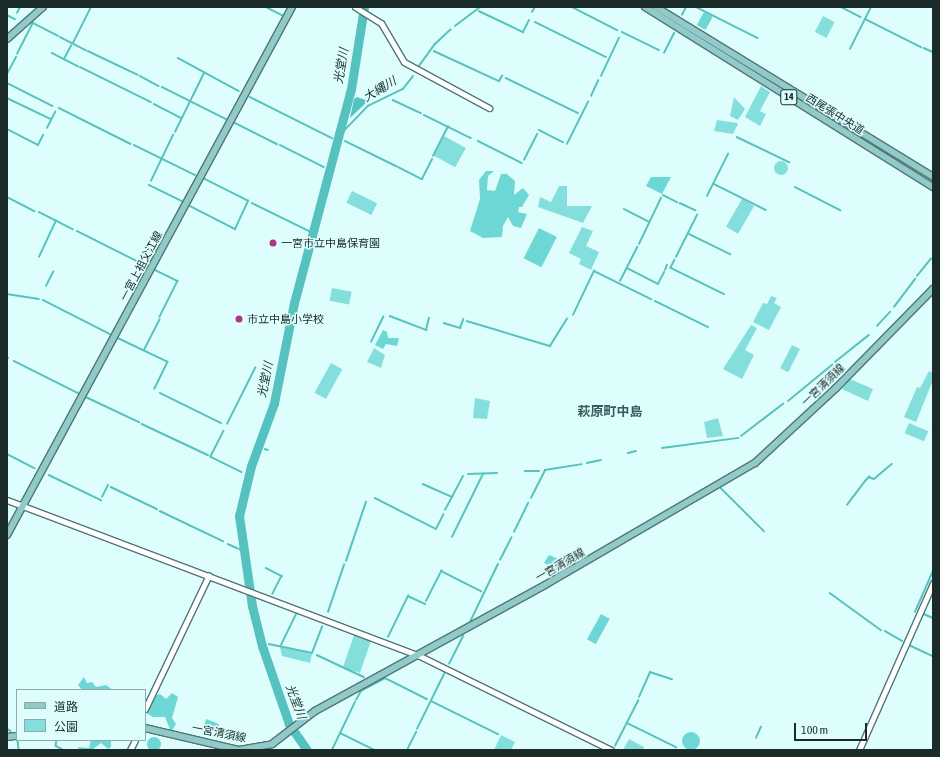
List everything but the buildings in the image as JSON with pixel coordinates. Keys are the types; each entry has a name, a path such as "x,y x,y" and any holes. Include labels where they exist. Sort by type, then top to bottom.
{"main road":[{"path":"7,38 43,7"},
{"name":"一宮上祖父江線","path":"7,535 292,7"},
{"name":"西尾張中央道","path":"645,7 933,187"},
{"name":"西尾張中央道","path":"656,7 933,177"},
{"name":"一宮清須線","path":"146,728 239,750 272,744 294,726 336,698 545,585 755,463 836,388 933,288"}],"street":[{"path":"355,7 364,11 381,23 404,62 489,108"},
{"path":"7,500 418,655 611,750"},
{"path":"146,707 209,575"},
{"path":"859,750 933,583"},
{"path":"130,750 134,741"}],"green space":[{"path":"823,16 835,22 826,38 815,32"},
{"path":"761,86 770,92 760,111 766,114 760,126 745,117"},
{"path":"734,97 745,109 738,120 730,116"},
{"path":"717,120 738,124 733,134 714,131"},
{"path":"444,136 466,148 455,167 433,155"},
{"path":"781,161 786,163 788,168 786,173 781,175 776,173 774,168 776,163"},
{"path":"559,186 567,186 567,206 592,206 583,223 538,207 540,197 551,202"},
{"path":"352,191 377,203 371,215 346,203"},
{"path":"742,199 754,206 738,234 726,227"},
{"path":"582,227 593,231 586,246 599,252 591,270 579,264 581,259 569,253"},
{"path":"332,288 352,292 349,305 330,301"},
{"path":"771,296 777,298 774,303 781,307 769,330 753,322 763,303 767,304"},
{"path":"751,325 757,328 745,350 754,355 742,379 723,369"},
{"path":"792,345 800,349 788,372 780,368"},
{"path":"374,348 385,355 381,368 367,362"},
{"path":"331,363 342,369 326,399 315,393"},
{"path":"929,371 933,373 933,380 916,422 904,417 917,387 920,388"},
{"path":"850,379 873,389 868,401 842,389"},
{"path":"475,398 490,401 487,419 473,418"},
{"path":"718,418 723,436 707,438 704,422"},
{"path":"909,423 928,431 924,441 905,433"},
{"path":"354,635 371,641 360,673 343,667"},
{"path":"280,647 312,654 310,663 282,656"},
{"path":"501,735 515,742 511,750 494,750"},
{"path":"629,739 644,747 643,750 623,750"}],"shaded area":[{"path":"704,12 713,17 705,30 697,25"},
{"path":"357,97 368,101 350,118 354,99"},
{"path":"486,171 494,171 488,176 487,190 495,191 501,174 507,174 515,181 514,195 523,188 529,195 522,207 519,207 518,212 527,214 521,228 513,226 508,217 503,226 502,237 483,238 470,231 480,199 479,180"},
{"path":"651,177 671,177 662,194 646,186"},
{"path":"539,228 557,237 541,267 524,258"},
{"path":"383,330 387,332 388,338 399,338 397,346 386,344 383,349 375,345"},
{"path":"549,555 558,559 568,567 559,572 544,563"},
{"path":"601,614 610,619 596,644 587,639"},
{"path":"84,677 87,683 92,682 96,687 106,685 112,689 81,689 78,685"},
{"path":"172,693 178,697 172,718 176,724 171,732 165,717 153,717 146,713 151,697 160,694 166,699"},
{"path":"206,719 219,724 218,730 204,727"},
{"path":"687,732 695,732 700,737 698,748 695,750 687,750 682,745 682,737"},
{"path":"154,737 159,739 161,744 159,749 154,751 149,749 147,744 149,739"},
{"path":"91,741 111,741 111,747 108,749 101,743 92,750 80,750 77,747 89,748"}],"waterway":[{"path":"17,13 20,7"},
{"path":"73,43 91,7"},
{"path":"266,7 282,15"},
{"name":"光堂川","path":"307,750 289,724 262,646 252,606 239,516 251,466 274,403 294,303 351,89 364,7"},
{"name":"大縄川","path":"455,26 480,7"},
{"path":"532,12 535,7"},
{"path":"572,7 617,30"},
{"path":"682,15 686,7"},
{"path":"696,7 758,38"},
{"path":"841,7 861,17"},
{"path":"850,49 871,7"},
{"path":"479,11 523,32 529,20"},
{"path":"7,15 15,19"},
{"path":"865,19 921,47"},
{"path":"535,22 606,57"},
{"path":"17,54 33,23 58,36"},
{"name":"大縄川","path":"419,66 435,44 450,30"},
{"path":"622,32 659,50"},
{"path":"664,53 674,33"},
{"path":"60,37 86,50"},
{"path":"601,76 619,38"},
{"path":"64,59 71,46"},
{"path":"924,48 933,52"},
{"path":"88,51 138,75"},
{"path":"434,51 499,81 502,76"},
{"path":"52,53 78,66"},
{"path":"7,74 16,57"},
{"path":"178,58 239,91"},
{"path":"80,67 151,102"},
{"path":"175,132 204,73"},
{"path":"140,76 159,86"},
{"name":"大縄川","path":"339,136 368,106 403,89 413,76"},
{"path":"506,78 578,113"},
{"path":"591,96 598,81"},
{"path":"7,83 53,106"},
{"path":"162,87 226,119"},
{"path":"250,97 332,138"},
{"path":"7,98 51,119"},
{"path":"393,100 421,113"},
{"path":"567,144 588,102"},
{"path":"154,104 182,118"},
{"path":"59,108 131,144"},
{"path":"47,128 55,112"},
{"path":"424,115 471,138"},
{"path":"235,123 277,144"},
{"path":"433,156 448,127"},
{"path":"7,129 38,145 43,135"},
{"path":"539,130 563,142"},
{"path":"524,160 537,134"},
{"path":"151,181 173,135"},
{"path":"737,137 789,162"},
{"path":"345,141 396,166"},
{"path":"478,141 522,163"},
{"path":"134,145 195,175"},
{"path":"280,145 324,167"},
{"path":"707,196 728,154"},
{"path":"398,167 422,179 432,159"},
{"path":"190,206 235,229 248,201 204,179"},
{"path":"714,184 766,210"},
{"path":"149,185 182,201"},
{"path":"795,187 840,210"},
{"path":"663,195 677,202"},
{"path":"7,197 35,211"},
{"path":"639,244 661,198"},
{"path":"252,203 313,233"},
{"path":"680,203 695,210"},
{"path":"624,209 649,222"},
{"path":"39,212 73,229"},
{"path":"676,257 697,215"},
{"path":"39,257 56,221"},
{"path":"77,231 147,266"},
{"path":"689,234 730,254"},
{"path":"620,281 637,247"},
{"path":"917,276 931,259"},
{"path":"675,260 671,268 724,294"},
{"path":"665,270 667,265"},
{"path":"627,268 658,284 664,272"},
{"path":"155,270 178,281 160,317"},
{"path":"573,315 594,271 651,299"},
{"path":"46,286 53,272"},
{"path":"894,307 915,279"},
{"path":"7,294 39,299"},
{"path":"43,300 110,334"},
{"path":"655,301 708,327"},
{"path":"877,326 890,312"},
{"path":"390,316 426,330 429,318"},
{"path":"371,342 383,317"},
{"path":"467,321 550,346 567,319"},
{"path":"144,350 159,320"},
{"path":"444,323 460,328 463,320"},
{"path":"835,362 869,335"},
{"path":"118,338 168,362 155,389"},
{"path":"14,361 78,393"},
{"path":"788,401 832,365"},
{"path":"227,424 255,368"},
{"path":"160,393 221,423"},
{"path":"86,397 139,422"},
{"path":"741,436 783,404"},
{"path":"142,424 208,455"},
{"path":"224,431 211,457 242,472"},
{"path":"662,448 738,438"},
{"path":"628,453 636,451"},
{"path":"7,454 35,468"},
{"path":"587,463 601,460"},
{"path":"531,498 545,470 582,464"},
{"path":"847,505 869,477 874,479 892,464"},
{"path":"525,471 539,471"},
{"path":"468,474 497,473"},
{"path":"452,537 483,474"},
{"path":"49,475 101,500"},
{"path":"445,510 463,476"},
{"path":"423,484 452,497"},
{"path":"102,497 108,485"},
{"path":"111,487 157,509"},
{"path":"721,488 764,531"},
{"path":"375,498 436,529 443,515"},
{"path":"346,561 366,502"},
{"path":"514,532 528,503"},
{"path":"160,511 223,541"},
{"path":"500,560 511,538"},
{"path":"228,544 237,548"},
{"name":"光堂川","path":"239,549 243,551"},
{"path":"470,622 498,564"},
{"path":"328,612 344,565"},
{"path":"266,568 282,576 273,594"},
{"path":"426,601 441,571 481,591"},
{"path":"915,612 933,571"},
{"path":"830,593 881,630"},
{"path":"388,637 408,596 425,604"},
{"path":"281,645 296,614"},
{"path":"924,614 933,618"},
{"path":"269,644 312,653 322,627"},
{"path":"885,631 902,641"},
{"path":"449,664 463,636"},
{"path":"909,645 933,656"},
{"path":"317,655 364,677"},
{"path":"417,729 445,672"},
{"path":"639,697 650,672 672,679"},
{"path":"356,700 361,691 385,678 427,699"},
{"path":"431,701 498,734"},
{"path":"615,746 638,701"},
{"path":"332,750 355,702"},
{"path":"627,723 676,747"},
{"path":"756,738 761,727"},
{"path":"7,729 11,731"},
{"path":"407,750 416,732"},
{"path":"340,733 375,750"},
{"path":"18,741 19,750"},
{"path":"57,741 56,746 64,750"}],"place":[{"name":"一宮市立中島保育園","path":"273,243"},
{"name":"市立中島小学校","path":"239,319"}],"district":[{"name":"萩原町中島","path":"610,412"}]}
